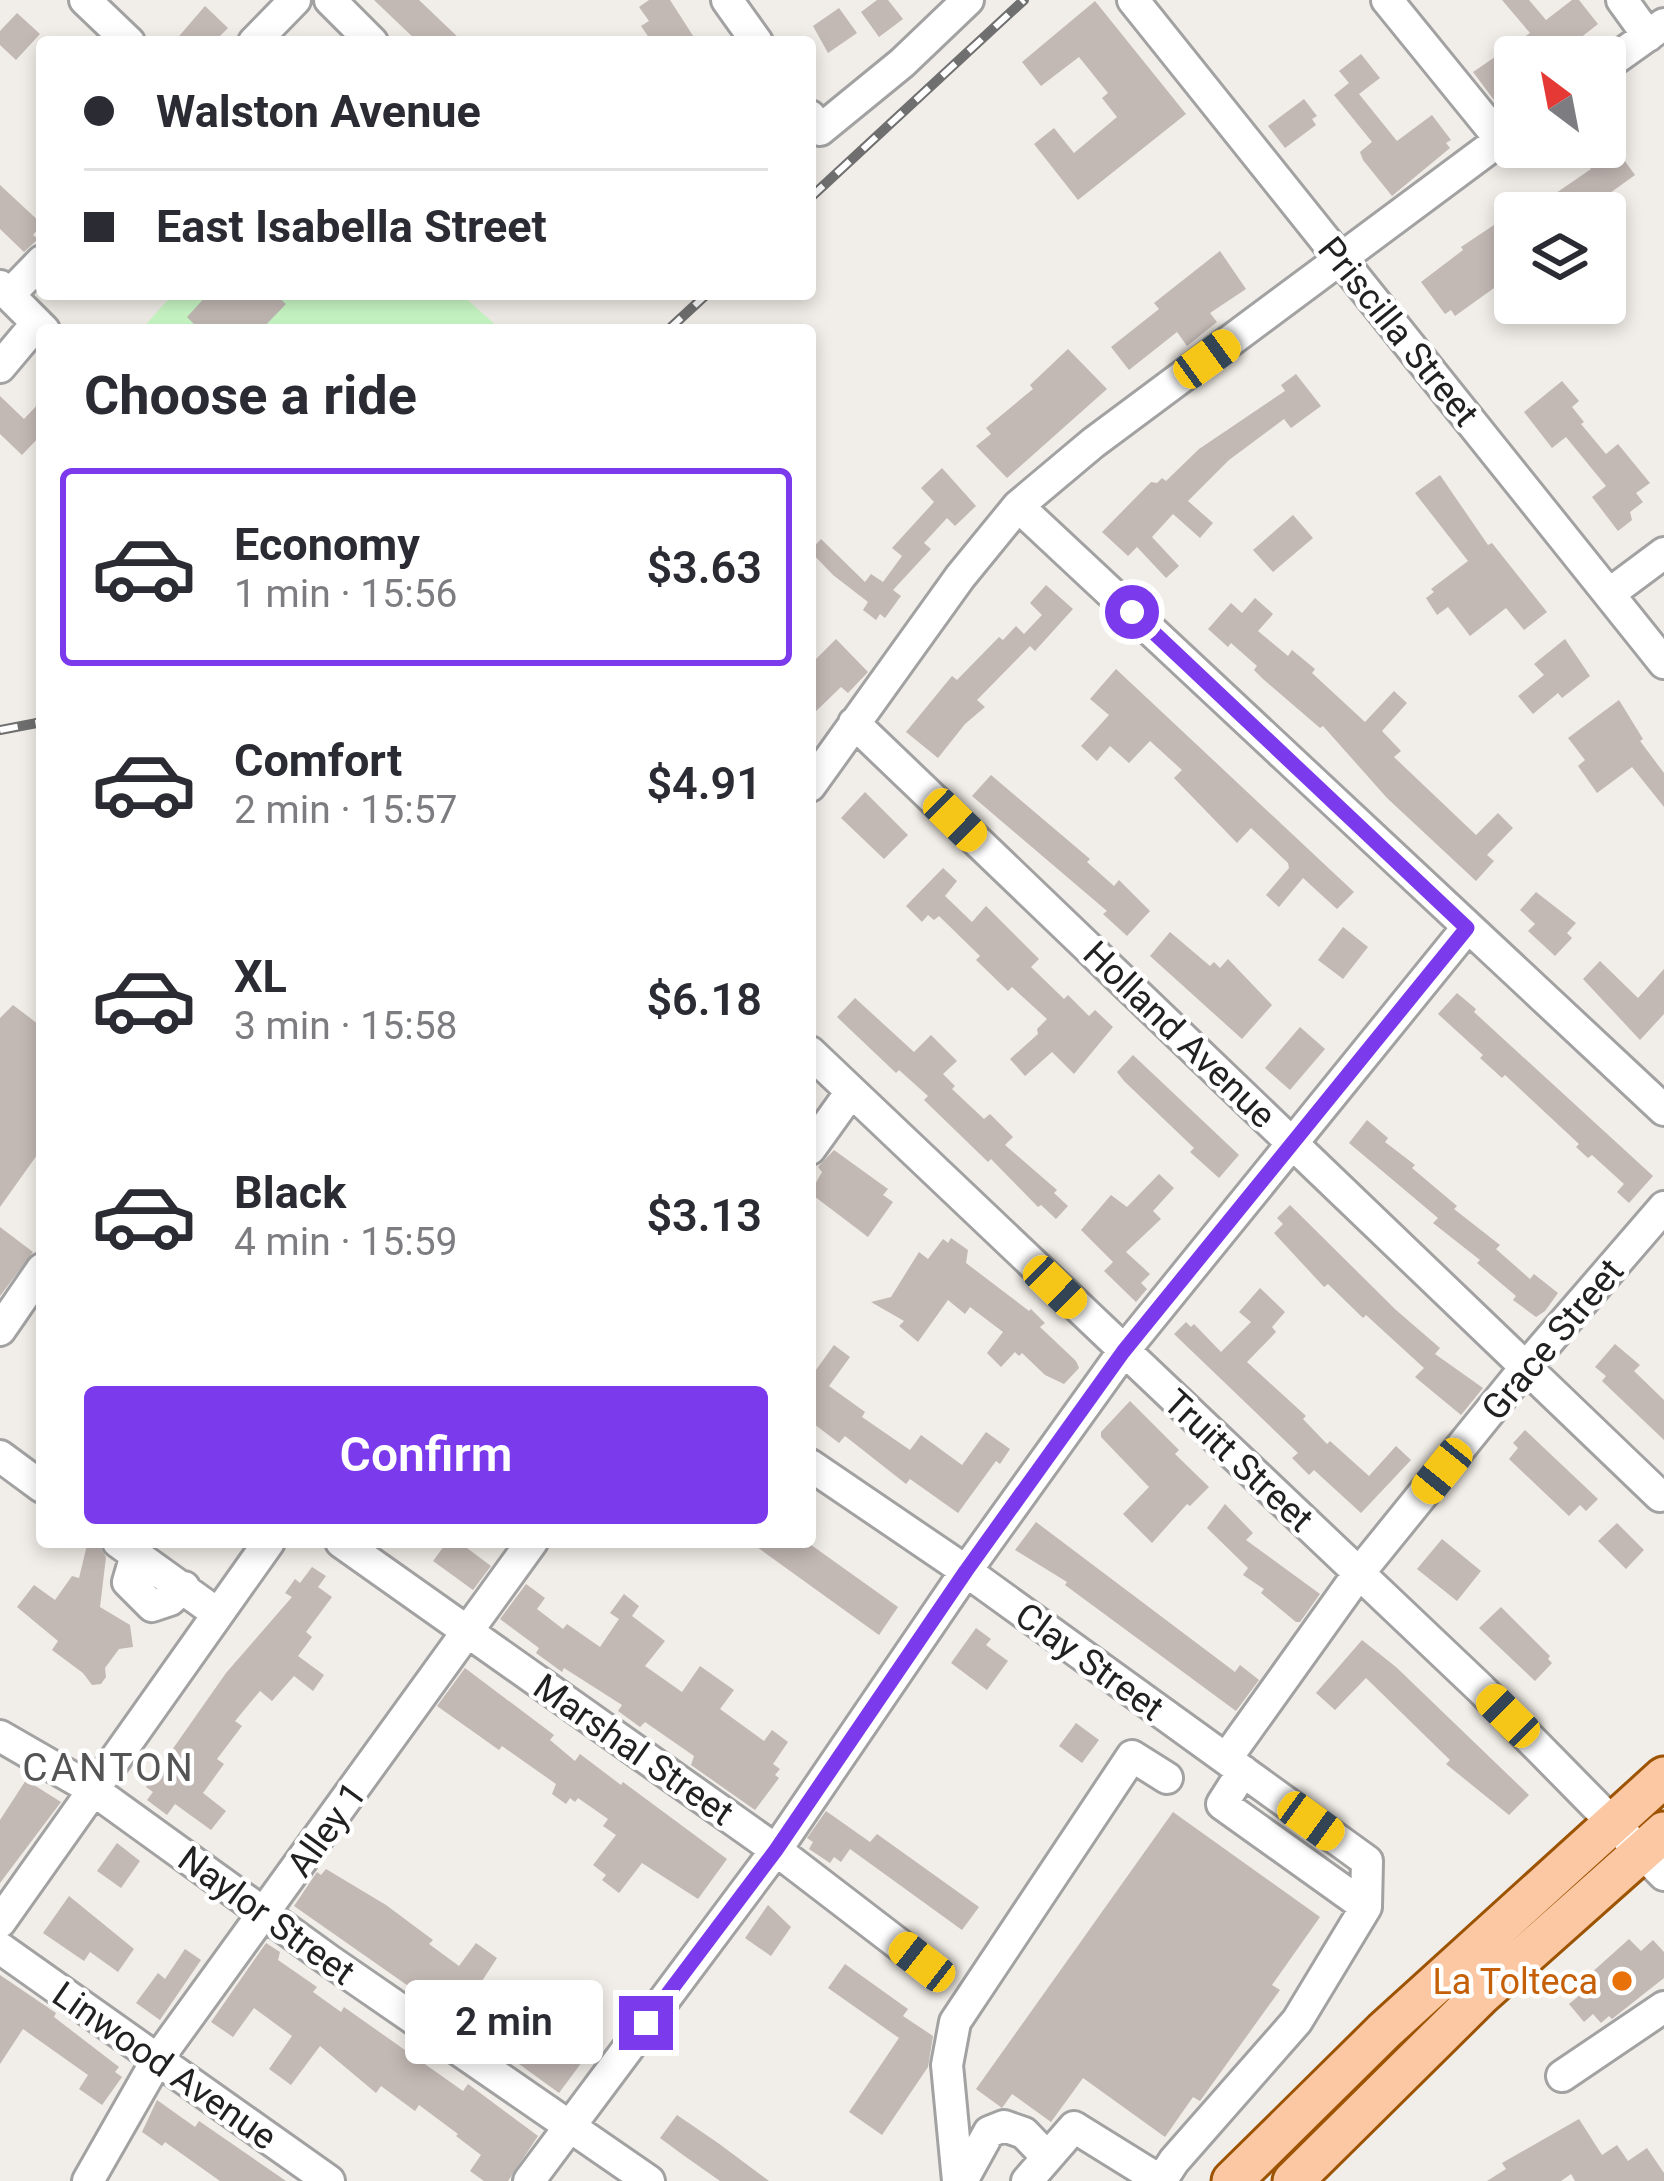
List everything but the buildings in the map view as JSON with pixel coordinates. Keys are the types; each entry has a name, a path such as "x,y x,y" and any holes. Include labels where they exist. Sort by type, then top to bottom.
{"main road":[{"path":"1232,2181 1384,2031 1664,1777"},
{"path":"1292,2181 1481,1995 1656,1853"}],"street":[{"path":"85,0 124,36"},
{"path":"260,36 295,0"},
{"path":"330,0 366,36"},
{"path":"727,0 753,36"},
{"path":"816,124 820,130 902,63 968,0"},
{"name":"Priscilla Street","path":"1133,0 1664,663"},
{"path":"1387,0 1494,118"},
{"path":"1622,0 1656,30 1626,51"},
{"path":"816,777 960,577 1018,506 1093,442 1494,145"},
{"path":"36,266 5,291 38,324"},
{"path":"0,367 36,332"},
{"path":"1018,506 1664,1110"},
{"path":"1609,594 1664,553"},
{"name":"Holland Avenue","path":"854,723 1660,1496"},
{"path":"530,2181 776,1850 966,1571 1123,1352 1467,928"},
{"name":"Truitt Street","path":"816,1058 1359,1573 1564,1771 1611,1823 1656,1853"},
{"path":"816,1141 851,1092"},
{"name":"Grace Street","path":"1234,1765 1359,1573 1525,1368 1664,1207"},
{"path":"0,1330 30,1313"},
{"path":"3,1464 36,1483"},
{"name":"Clay Street","path":"816,1469 966,1571 1367,1862 1366,1906"},
{"path":"127,1548 218,1613"},
{"path":"0,1922 10,1886 92,1789 264,1548"},
{"name":"Marshal Street","path":"349,1548 776,1850 922,1962"},
{"name":"Alley 1","path":"88,2181 157,2060 528,1548"},
{"name":"Naylor Street","path":"0,1736 92,1789 649,2181"},
{"path":"960,2181 947,2066 955,2022 1132,1756 1167,1778"},
{"path":"960,2181 989,2132 1004,2126 1024,2134 1037,2169 1074,2127 1161,2181 1297,2021 1366,1906 1222,1804 1234,1765"},
{"name":"Linwood Avenue","path":"0,1948 329,2181"},
{"path":"1562,2076 1664,2007"}],"green space":[{"path":"168,300 468,300 494,324 146,324"}],"railway":[{"path":"816,192 1024,0"},
{"path":"674,324 700,300"},
{"path":"0,730 36,723"}],"place":[{"name":"La Tolteca","path":"1622,1981"}],"district":[{"name":"CANTON","path":"109,1767"}],"route":[{"path":"646,2023 776,1850 966,1571 1123,1352 1467,928 1132,612"}]}
